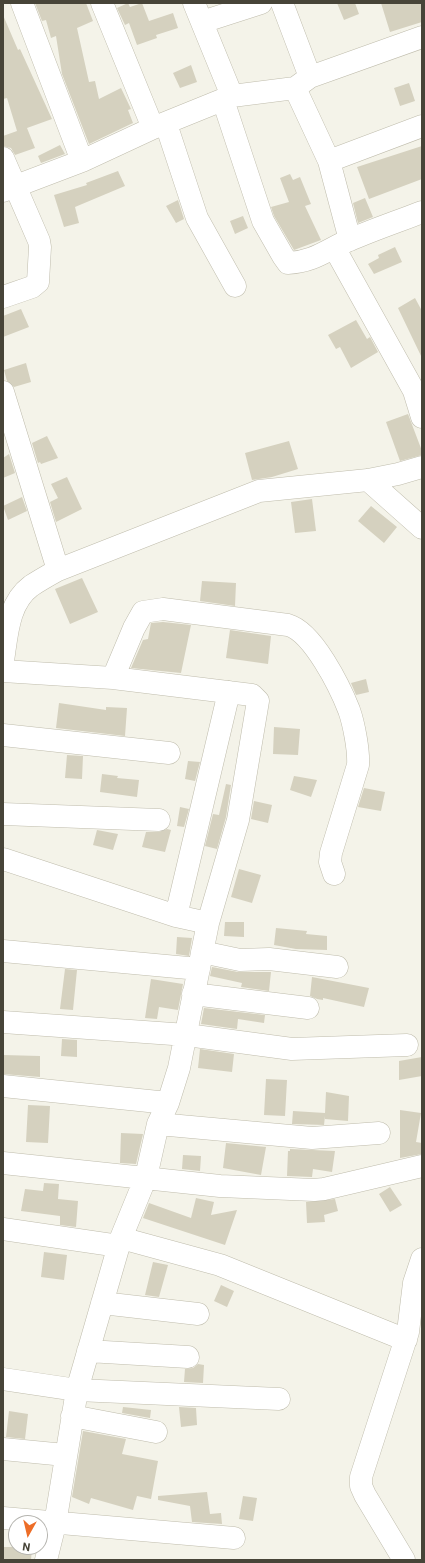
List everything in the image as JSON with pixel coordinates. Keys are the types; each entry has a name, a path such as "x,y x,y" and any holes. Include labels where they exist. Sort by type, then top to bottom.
{"street":[{"path":"22,3 82,161"},
{"path":"102,3 160,126 197,218 235,286"},
{"path":"261,3 198,13 227,98 263,221 288,263 301,262 422,212"},
{"path":"282,3 303,83 329,161 342,244 414,391 422,417"},
{"path":"9,188 82,161 227,98 303,83 422,37"},
{"path":"329,161 422,126"},
{"path":"3,158 9,188 40,244 39,278 36,285 3,298"},
{"path":"3,392 58,570"},
{"path":"3,661 10,599 58,570 259,491 368,480 422,467"},
{"path":"368,480 422,528"},
{"path":"113,678 134,628 143,612 163,609 288,625 298,629 321,654 348,708 358,756 358,764 331,853 330,862 334,874"},
{"path":"3,671 113,678 252,695 258,701 238,820 208,923 193,994 187,1035 168,1103 158,1124 146,1177 120,1242 77,1390 65,1455 55,1524 46,1560"},
{"path":"176,916 229,692"},
{"path":"3,735 169,753"},
{"path":"3,814 158,820"},
{"path":"3,859 176,916 208,923"},
{"path":"3,951 200,961 269,959 337,967"},
{"path":"193,994 308,1008"},
{"path":"3,1022 187,1035 292,1049 407,1045"},
{"path":"3,1086 168,1103"},
{"path":"158,1124 312,1138 379,1133"},
{"path":"3,1163 220,1186 314,1190 422,1166"},
{"path":"3,1229 120,1242 234,1270 406,1340"},
{"path":"404,1560 365,1495 361,1486 361,1477 406,1340 410,1324 414,1283 422,1259"},
{"path":"102,1303 198,1314"},
{"path":"88,1351 188,1358"},
{"path":"3,1379 77,1390 279,1399"},
{"path":"72,1416 156,1432"},
{"path":"3,1450 65,1455"},
{"path":"3,1518 55,1524 234,1538"}],"building":[{"path":"35,3 86,3 93,21 77,28 89,82 95,81 99,99 121,88 131,109 128,110 133,123 89,144 62,74 56,36 51,38 46,20 42,21"},
{"path":"128,3 130,7 142,3 149,21 173,13 178,28 156,35 157,38 137,45 129,23 125,25 117,8"},
{"path":"337,3 355,3 359,14 344,20"},
{"path":"381,3 422,3 422,22 390,32"},
{"path":"3,15 18,50 20,49 52,119 27,128 35,148 15,155 11,148 3,146 3,136 17,131 7,98 3,99"},
{"path":"191,65 197,82 180,88 173,73"},
{"path":"409,83 415,101 400,106 394,88"},
{"path":"60,145 65,154 41,163 38,156"},
{"path":"422,146 422,179 369,199 357,167"},
{"path":"118,171 125,186 75,207 79,223 64,227 54,195 87,185 86,183"},
{"path":"290,174 293,180 300,177 311,204 305,206 321,240 294,250 274,216 271,207 289,202 280,178"},
{"path":"365,198 373,217 358,223 353,203"},
{"path":"178,200 184,219 176,223 166,206"},
{"path":"243,216 248,228 235,234 230,221"},
{"path":"395,247 402,262 374,274 368,264 379,258 378,255"},
{"path":"415,298 422,311 422,358 398,308"},
{"path":"21,309 29,327 3,337 3,316"},
{"path":"356,320 367,339 370,337 378,352 351,368 340,347 336,349 328,335"},
{"path":"26,363 31,382 14,387 7,381 4,370"},
{"path":"408,414 422,451 422,455 400,461 386,422"},
{"path":"47,436 58,458 41,464 40,462 38,463 32,443"},
{"path":"289,441 298,469 272,477 252,480 245,453"},
{"path":"9,454 15,473 3,478 3,458"},
{"path":"67,477 82,509 56,522 50,502 58,498 51,484"},
{"path":"22,497 27,511 8,520 3,506"},
{"path":"312,499 316,531 295,533 291,502"},
{"path":"371,506 397,527 384,543 358,521"},
{"path":"82,578 98,612 70,624 55,589"},
{"path":"202,581 236,583 235,606 200,601"},
{"path":"163,622 191,625 181,673 131,668 143,640 148,639 151,623"},
{"path":"230,630 271,636 268,664 226,658"},
{"path":"366,679 369,692 356,695 351,683"},
{"path":"59,703 106,710 106,707 127,708 125,736 56,728"},
{"path":"274,727 300,729 298,755 273,754"},
{"path":"67,755 83,756 82,779 65,778"},
{"path":"188,761 200,762 195,781 185,779"},
{"path":"102,774 118,776 117,778 139,780 137,797 100,792"},
{"path":"294,776 317,780 311,797 290,790"},
{"path":"226,784 231,785 226,817 217,849 205,846 213,814 219,815"},
{"path":"364,788 385,792 381,811 358,807"},
{"path":"254,801 272,805 268,823 251,819"},
{"path":"180,807 189,809 184,827 177,826"},
{"path":"167,829 171,830 165,852 142,847 146,832 159,832"},
{"path":"97,830 118,834 113,850 93,845"},
{"path":"239,869 261,875 252,903 231,897"},
{"path":"225,922 244,922 244,937 224,936"},
{"path":"276,928 307,931 306,934 327,936 327,950 296,949 274,945"},
{"path":"177,937 192,938 189,956 176,954"},
{"path":"212,967 238,972 271,972 269,991 241,987 242,983 210,976"},
{"path":"65,969 77,970 73,1010 60,1009"},
{"path":"312,977 369,988 364,1007 323,998 323,1000 317,999 310,996"},
{"path":"151,979 183,984 178,1010 159,1007 157,1019 145,1018"},
{"path":"204,1008 265,1015 264,1023 238,1019 237,1029 201,1024"},
{"path":"62,1039 77,1040 77,1057 61,1056"},
{"path":"200,1049 234,1054 232,1072 198,1068"},
{"path":"3,1055 40,1056 40,1077 3,1074"},
{"path":"422,1057 422,1076 399,1080 399,1061"},
{"path":"266,1079 287,1080 285,1116 264,1115"},
{"path":"326,1092 349,1096 348,1121 325,1119 325,1116 324,1125 292,1124 293,1111 325,1113"},
{"path":"28,1105 50,1106 48,1143 26,1142"},
{"path":"400,1110 421,1113 416,1142 422,1143 422,1154 400,1158"},
{"path":"121,1133 143,1134 136,1164 120,1163"},
{"path":"226,1143 266,1147 261,1175 223,1168"},
{"path":"290,1149 335,1151 332,1172 313,1169 312,1177 287,1176 288,1151 290,1151"},
{"path":"183,1155 201,1156 200,1171 182,1169"},
{"path":"44,1183 59,1184 58,1199 78,1201 76,1227 60,1225 60,1216 21,1211 25,1189 43,1191"},
{"path":"390,1187 402,1205 390,1212 379,1194"},
{"path":"196,1198 214,1202 211,1215 237,1210 225,1245 143,1218 149,1203 191,1218"},
{"path":"335,1199 338,1211 324,1215 325,1222 307,1223 306,1202"},
{"path":"44,1252 67,1255 64,1280 41,1277"},
{"path":"153,1262 168,1265 159,1297 145,1295"},
{"path":"221,1285 234,1291 227,1307 214,1301"},
{"path":"198,1364 204,1365 203,1383 184,1382 185,1369 193,1368"},
{"path":"123,1407 151,1410 150,1418 122,1413"},
{"path":"179,1407 196,1408 197,1425 181,1427"},
{"path":"9,1411 28,1414 25,1439 6,1437"},
{"path":"83,1431 126,1439 122,1454 158,1461 151,1499 137,1496 133,1510 91,1498 89,1504 72,1497"},
{"path":"207,1492 210,1514 221,1513 222,1524 192,1522 190,1506 158,1500 158,1496"},
{"path":"243,1496 257,1498 253,1521 239,1519"},
{"path":"3,1547 8,1547 8,1555 31,1555 31,1560 3,1560"}]}
